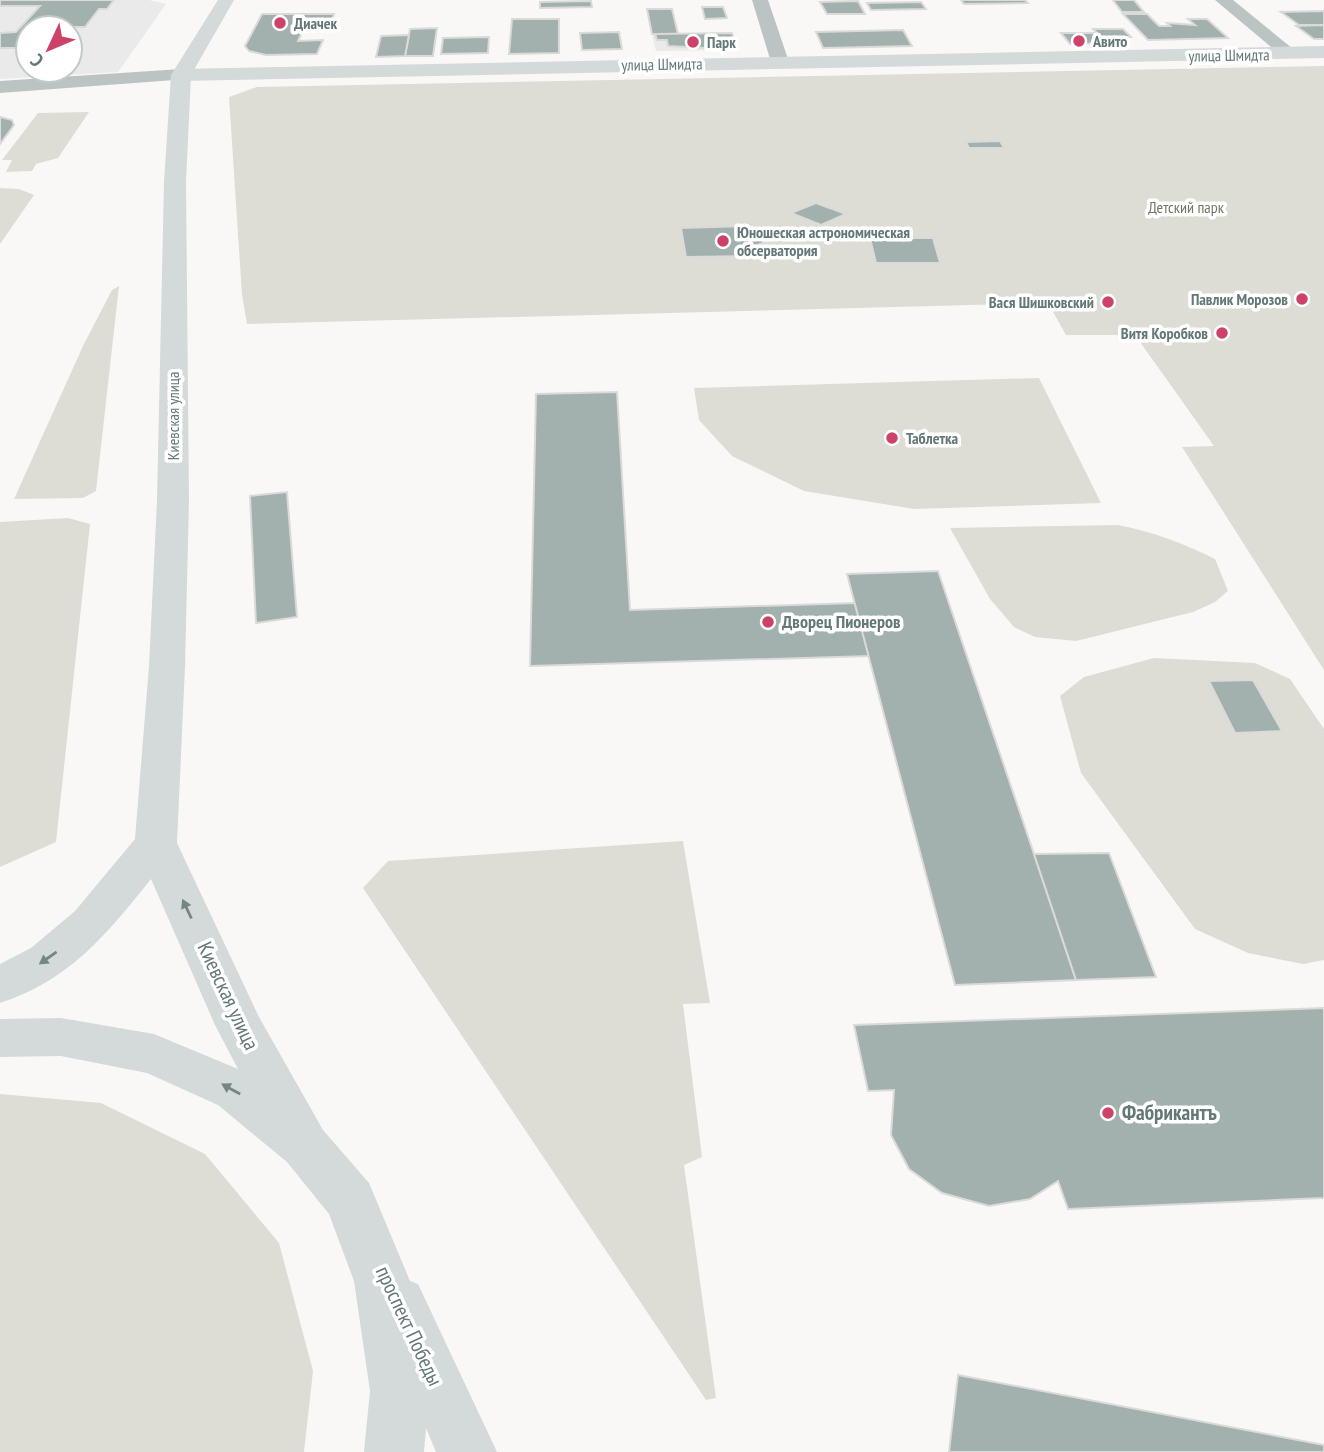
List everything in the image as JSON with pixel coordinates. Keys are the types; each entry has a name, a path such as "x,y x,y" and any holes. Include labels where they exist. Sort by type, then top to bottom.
{"main road":[{"name":"Киевская улица","path":"226,0 181,75 175,182 172,550 156,843 239,1025 305,1146"},
{"name":"улица Шмидта","path":"181,75 1324,52"},
{"path":"0,985 47,961 91,923 156,843"},
{"path":"0,1038 61,1037 154,1054 235,1090 305,1146 350,1200 382,1281 399,1391 394,1452"},
{"name":"проспект Победы","path":"350,1200 467,1452"}],"street":[{"path":"760,0 780,62"},
{"path":"1223,0 1289,53"},
{"name":"улица Шмидта","path":"0,87 181,75"}],"shaded area":[{"path":"0,0 149,0 166,4 118,72 84,74 84,14 14,14 14,78 0,79"},
{"name":"Парк","path":"732,33 738,50 656,51 652,34"}],"green space":[{"name":"Детский парк","path":"1324,66 1324,670 1182,447 1214,446 1135,335 1066,335 1048,303 247,324 242,295 229,97 257,87"},
{"path":"89,112 58,158 36,164 32,171 6,172 12,160 2,160 38,113"},
{"path":"0,188 19,189 34,195 0,244"},
{"path":"119,286 96,491 83,498 14,499 83,346 112,290"},
{"name":"Таблетка","path":"1039,378 1101,503 914,509 804,491 732,456 699,420 694,388"},
{"path":"68,518 90,524 56,842 0,867 0,522"},
{"path":"1118,525 1168,539 1215,559 1228,591 1215,602 1193,612 1076,641 1035,637 1014,627 990,599 950,528"},
{"path":"1154,658 1255,663 1290,679 1324,729 1324,960 1303,964 1248,953 1195,929 1081,773 1060,696 1084,677"},
{"path":"683,841 710,1003 683,1004 702,1157 684,1165 716,1398 706,1400 363,888 388,861"},
{"path":"0,1094 101,1103 205,1154 279,1243 313,1371 304,1452 0,1452"}],"building":[{"path":"0,0 114,0 107,9 99,9 85,27 84,14 33,14 40,6 0,6"},
{"path":"961,0 1025,0 1028,3 964,4"},
{"path":"1113,0 1134,0 1144,12 1122,12"},
{"path":"591,1 592,7 540,8 540,2"},
{"path":"858,1 865,14 827,14 820,2"},
{"path":"921,2 926,9 871,10 867,3"},
{"path":"702,7 723,7 727,18 705,19"},
{"path":"647,9 672,9 678,34 652,34"},
{"path":"1324,11 1324,25 1299,25 1281,12"},
{"path":"262,14 334,14 332,20 306,24 298,41 323,40 317,54 266,55 249,51 245,46"},
{"path":"1123,14 1147,14 1159,26 1170,26 1167,23 1195,25 1188,19 1207,19 1228,38 1148,40"},
{"path":"512,19 559,19 559,53 509,54"},
{"path":"1324,25 1324,39 1314,39 1296,26"},
{"path":"437,28 433,56 405,56 410,29"},
{"path":"1093,29 1123,29 1131,37 1107,37 1112,43 1070,44 1061,33 1097,33"},
{"path":"903,30 912,46 823,48 816,32"},
{"path":"14,32 14,48 0,48 0,33"},
{"path":"619,32 622,49 582,50 580,33"},
{"name":"Парк","path":"732,33 734,38 717,38 719,45 705,45 706,48 668,46 667,40 657,40 655,34"},
{"path":"409,35 405,56 376,57 381,36"},
{"path":"489,37 488,53 441,54 443,38"},
{"path":"0,117 12,120 14,125 0,144"},
{"path":"1000,141 1004,148 969,148 966,142"},
{"path":"816,203 846,214 821,225 791,213"},
{"name":"Юношеская астрономическая обсерватория","path":"745,226 747,235 757,236 764,243 750,247 752,256 686,257 681,228"},
{"path":"870,238 933,238 940,263 876,263"},
{"path":"617,392 630,610 855,603 870,656 530,666 536,394"},
{"path":"287,492 297,617 256,623 250,496"},
{"path":"938,571 1076,980 955,985 847,574"},
{"path":"1253,680 1282,731 1235,733 1209,681"},
{"path":"1109,853 1156,977 1076,980 1034,854"},
{"name":"Фабрикантъ","path":"1324,1008 1324,1198 1068,1209 1058,1181 1030,1199 989,1206 942,1193 909,1169 891,1135 894,1090 868,1091 854,1025"},
{"path":"958,1375 1324,1445 1324,1452 949,1452"}],"place":[{"name":"Диачек","path":"280,23"},
{"name":"Авито","path":"1079,41"},
{"name":"Парк","path":"693,42"},
{"name":"Юношеская астрономическая обсерватория","path":"723,241"},
{"name":"Павлик Морозов","path":"1302,299"},
{"name":"Вася Шишковский","path":"1108,302"},
{"name":"Витя Коробков","path":"1222,333"},
{"name":"Таблетка","path":"892,438"},
{"name":"Дворец Пионеров","path":"768,622"},
{"name":"Фабрикантъ","path":"1108,1113"}]}
